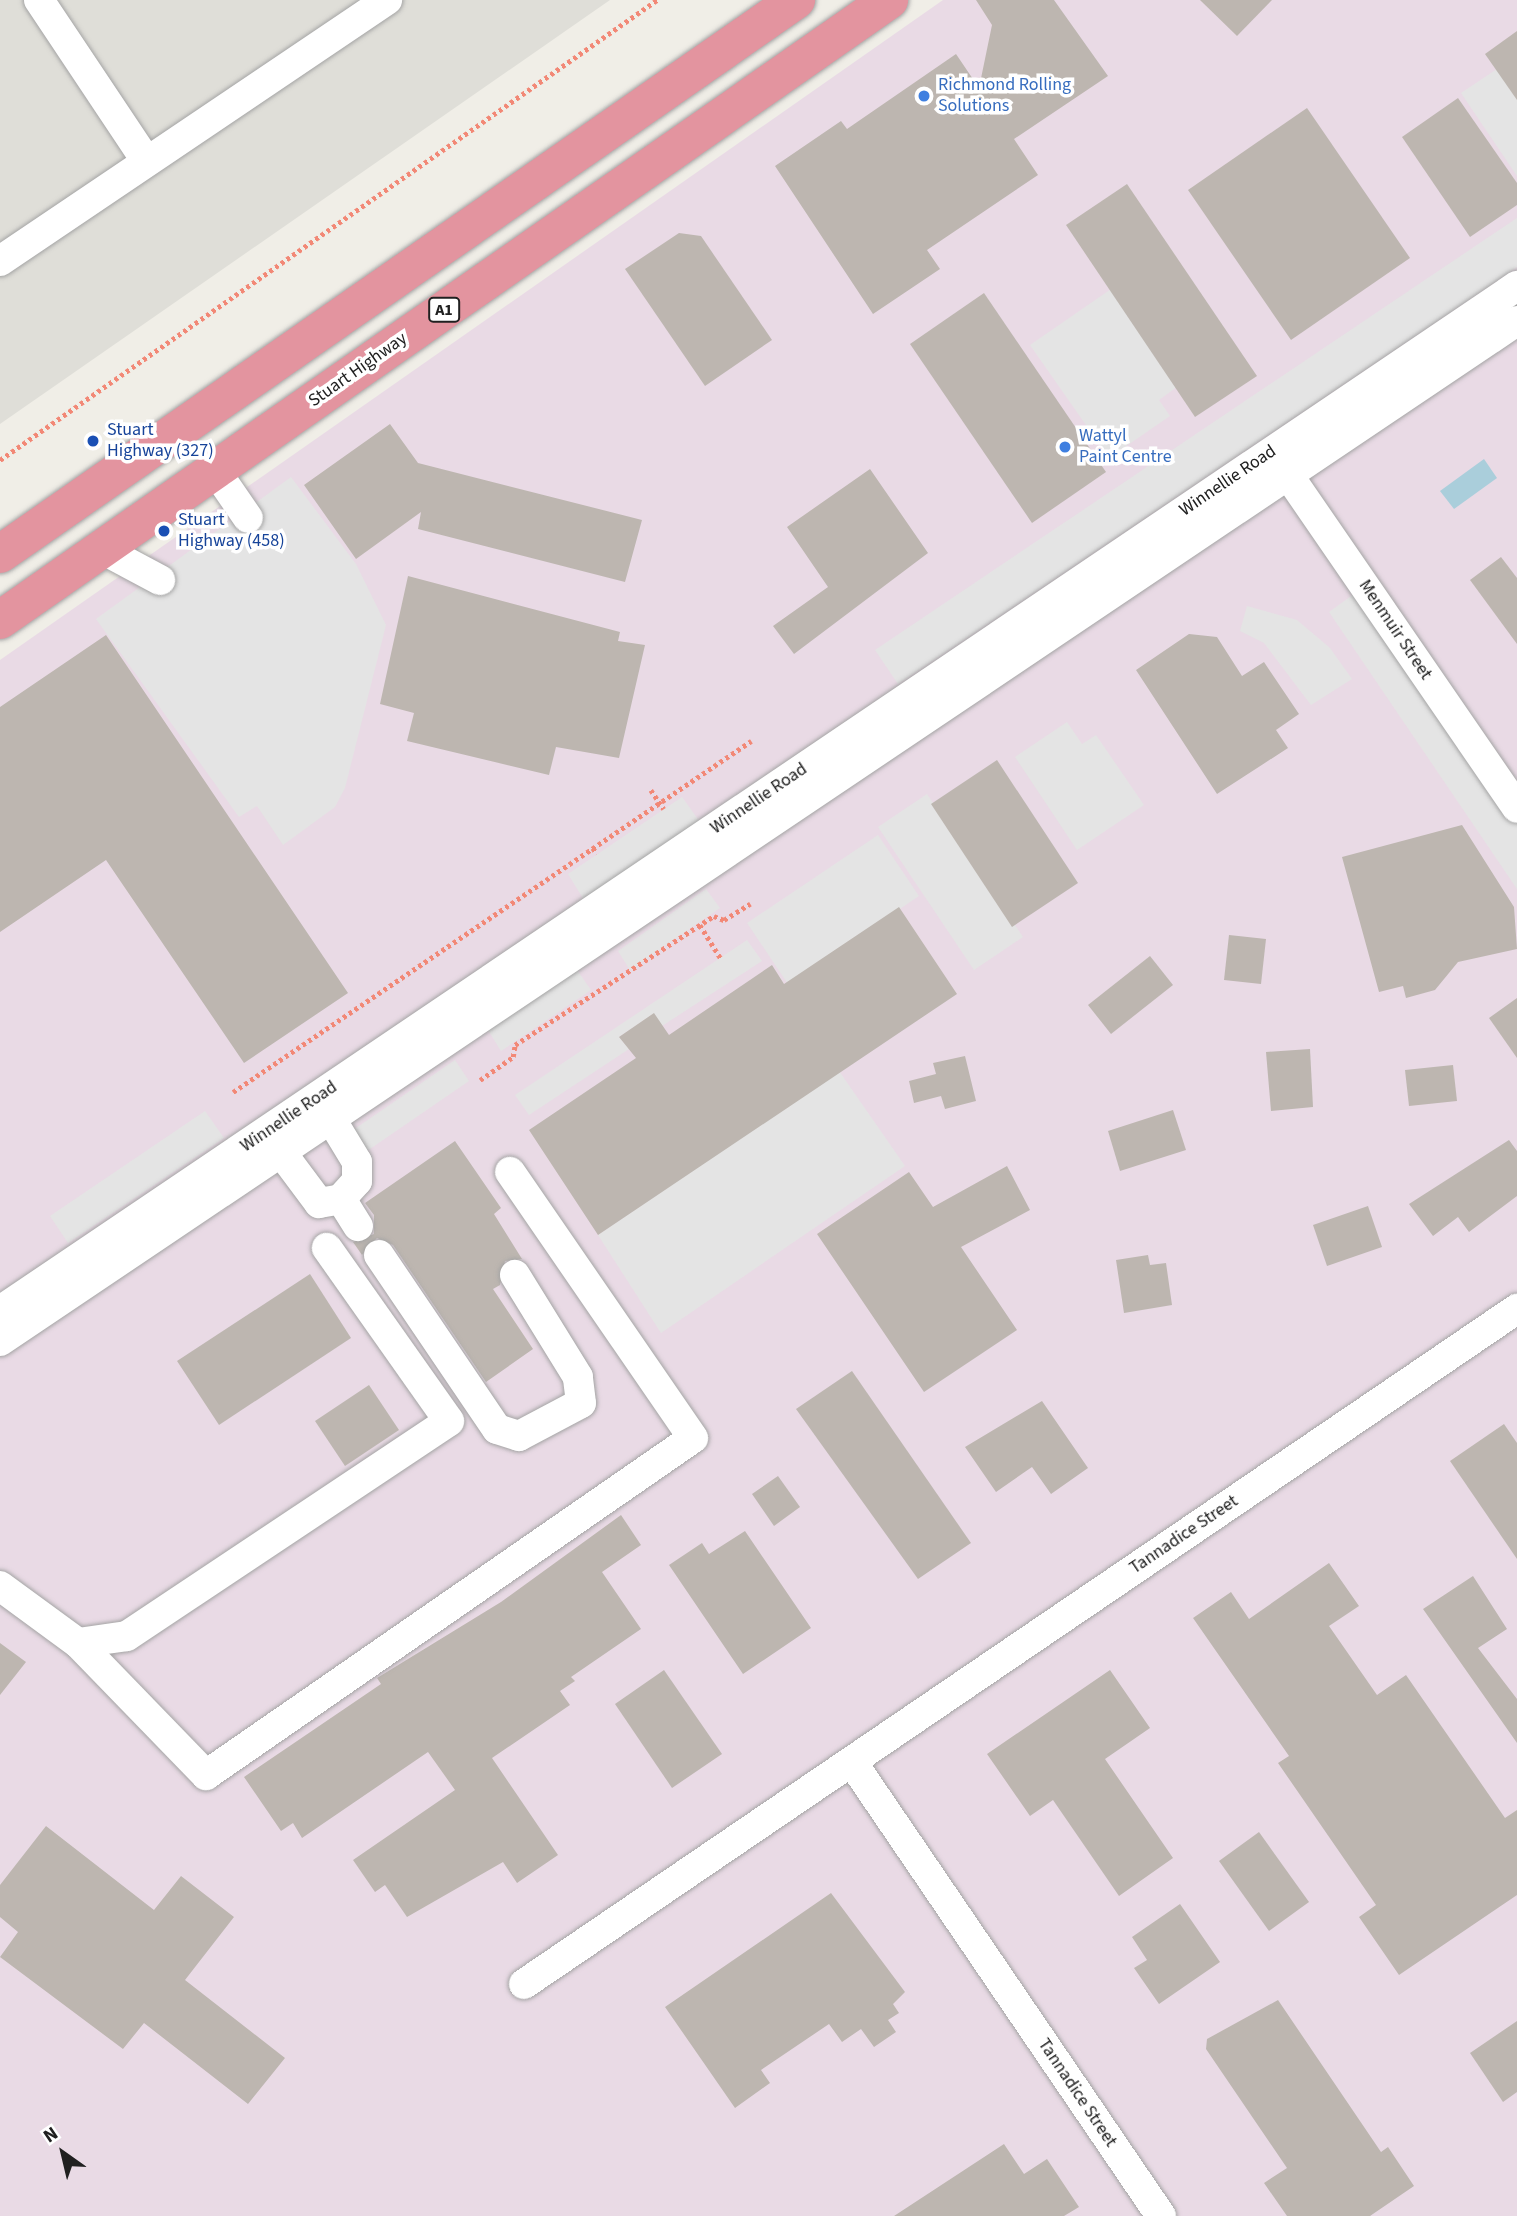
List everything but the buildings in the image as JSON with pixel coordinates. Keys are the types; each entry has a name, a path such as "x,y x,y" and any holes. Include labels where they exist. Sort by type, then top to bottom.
{"highway":[{"path":"0,554 796,0"},
{"name":"Stuart Highway","path":"0,620 889,0"},
{"path":"262,372 293,415"}],"street":[{"path":"39,0 145,159"},
{"path":"0,261 145,159 387,0"},
{"name":"Winnellie Road","path":"0,1341 331,1119 1280,463 1517,286"},
{"name":"Winnellie Road","path":"0,1311 1280,463 1517,321"},
{"name":"Menmuir Street","path":"1280,463 1517,808"},
{"path":"215,470 248,518"},
{"path":"102,549 160,580"},
{"path":"281,1152 319,1203 341,1199 357,1181 357,1162 331,1119"},
{"path":"0,1586 78,1643 206,1775 693,1438 510,1172"},
{"path":"341,1199 358,1226"},
{"path":"78,1643 127,1636 449,1421 327,1248"},
{"path":"379,1255 497,1429 519,1436 581,1403 578,1377 515,1275"},
{"name":"Tannadice Street","path":"524,1983 1517,1309"},
{"name":"Tannadice Street","path":"852,1762 1161,2216"}],"path":[{"path":"0,460 657,0"},
{"path":"233,1092 751,741"},
{"path":"651,790 664,809"},
{"path":"593,848 597,854"},
{"path":"480,1080 513,1057 515,1045 700,925 750,904"},
{"path":"700,925 721,958"}],"shaded area":[{"path":"0,0 610,0 0,424"},
{"path":"943,0 1517,0 1517,2216 0,2216 0,660"},
{"path":"1500,67 1517,92 1517,176 1461,93"},
{"path":"1517,218 1517,267 898,684 875,650"},
{"path":"1114,287 1181,384 1159,400 1170,416 1109,458 1030,345"},
{"path":"291,477 356,564 386,625 345,788 335,807 283,845 257,806 239,817 96,619"},
{"path":"1365,586 1517,808 1517,889 1329,612"},
{"path":"1247,606 1297,620 1330,648 1352,679 1311,705 1264,643 1240,631"},
{"path":"1067,722 1082,744 1096,735 1144,805 1077,850 1015,757"},
{"path":"927,794 1023,937 974,970 878,827"},
{"path":"682,797 700,822 584,900 568,874"},
{"path":"878,835 919,896 788,984 747,923"},
{"path":"706,889 720,908 630,970 618,951"},
{"path":"747,940 762,961 662,1026 653,1014 619,1037 629,1049 529,1115 515,1095"},
{"path":"577,970 591,990 501,1051 488,1030"},
{"path":"455,1060 469,1081 367,1151 353,1130"},
{"path":"839,1071 905,1166 661,1333 598,1235"},
{"path":"205,1111 224,1138 68,1243 50,1216"}],"water":[{"path":"1484,459 1497,478 1454,509 1440,491"}],"place":[{"name":"Richmond Rolling Solutions","path":"924,96"},
{"name":"Stuart Highway (327)","path":"93,441"},
{"name":"Wattyl Paint Centre","path":"1065,447"},
{"name":"Stuart Highway (458)","path":"164,531"}]}
